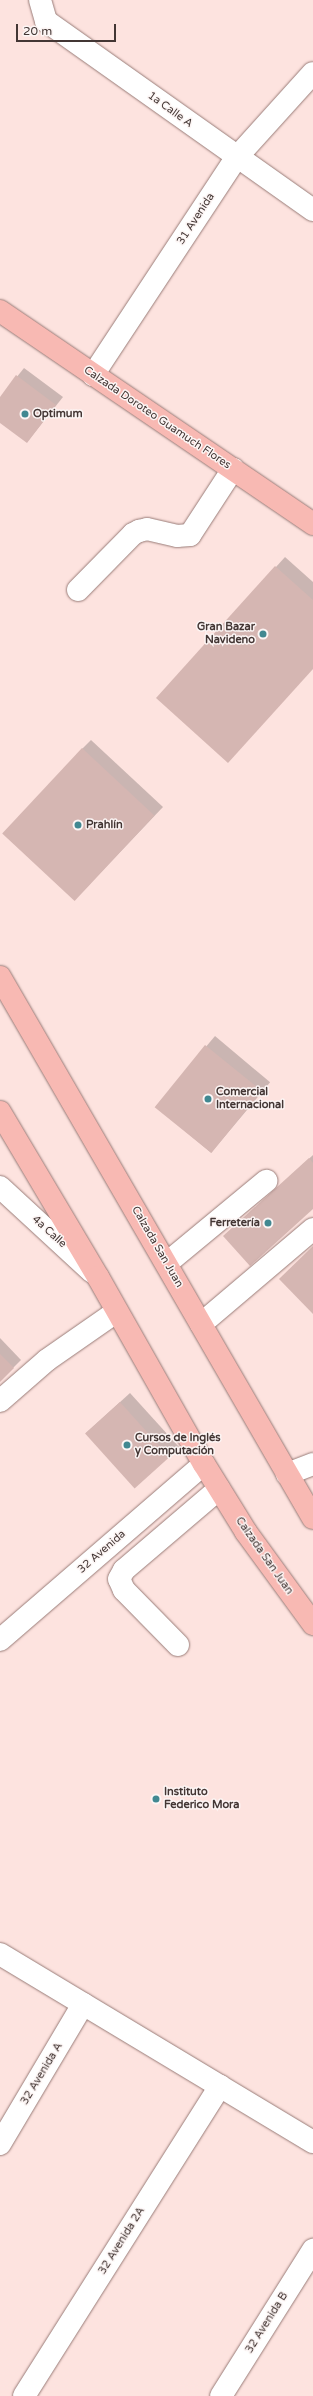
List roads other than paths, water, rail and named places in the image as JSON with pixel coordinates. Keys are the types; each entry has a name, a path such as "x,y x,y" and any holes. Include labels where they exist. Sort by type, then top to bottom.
{"main road":[{"name":"Calzada Doroteo Guamuch Flores","path":"0,311 313,524"},
{"name":"Calzada San Juan","path":"0,977 167,1263 313,1518"},
{"name":"Calzada San Juan","path":"0,1112 98,1277 116,1312 219,1489 246,1532 313,1624"}],"street":[{"name":"1a Calle A","path":"40,0 46,21 313,210"},
{"name":"31 Avenida","path":"93,375 237,157 313,73"},
{"path":"78,590 133,534 139,531 147,529 177,536 190,535 233,469"},
{"path":"167,1263 266,1181"},
{"name":"4a Calle","path":"0,1187 98,1277"},
{"path":"201,1324 313,1229"},
{"path":"0,1401 47,1360 116,1312"},
{"name":"32 Avenida","path":"0,1640 204,1464"},
{"path":"287,1474 313,1464"},
{"path":"178,1645 124,1590 119,1579 124,1570 219,1489"},
{"path":"0,1954 313,2142"},
{"name":"32 Avenida A","path":"0,2144 83,2004"},
{"name":"32 Avenida 2A","path":"24,2396 220,2086"},
{"name":"32 Avenida B","path":"221,2396 313,2250"}],"place":[{"name":"Optimum","path":"25,414"},
{"name":"Gran Bazar Navideno","path":"263,634"},
{"name":"Prahlín","path":"78,825"},
{"name":"Comercial Internacional","path":"208,1099"},
{"name":"Ferretería","path":"268,1223"},
{"name":"Cursos de Inglés y Computación","path":"127,1445"},
{"name":"Instituto Federico Mora","path":"156,1799"}]}
